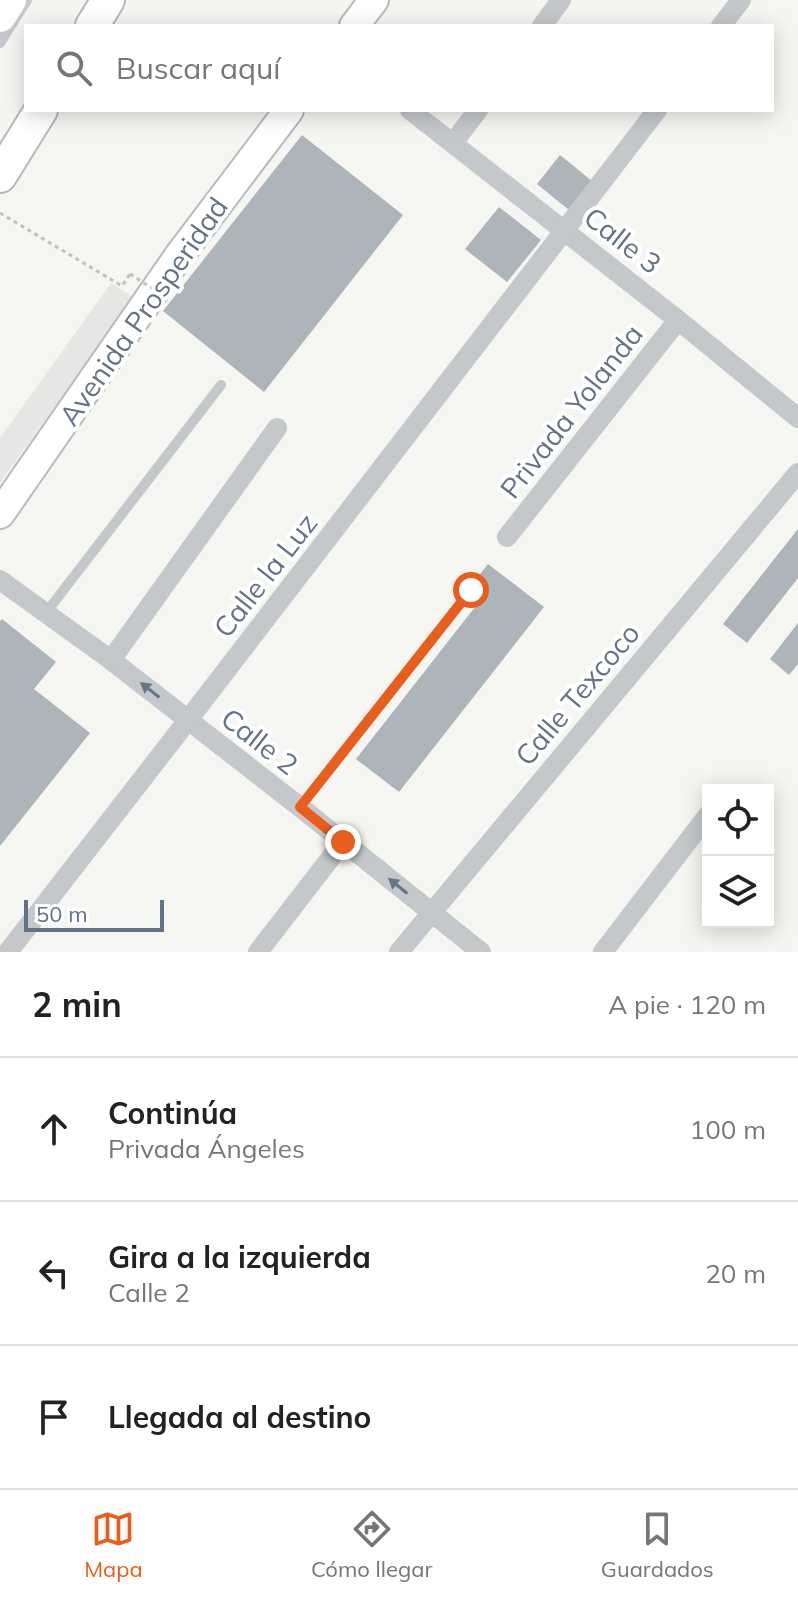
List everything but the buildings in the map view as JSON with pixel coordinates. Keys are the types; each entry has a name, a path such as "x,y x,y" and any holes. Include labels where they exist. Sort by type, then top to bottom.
{"main road":[{"path":"0,16 10,0"},
{"path":"93,24 108,0"},
{"path":"0,176 40,112"}],"street":[{"path":"356,24 374,0"},
{"path":"543,24 561,0"},
{"path":"723,24 741,0"},
{"name":"Avenida Prosperidad","path":"0,514 178,257 287,112"},
{"name":"Calle 3","path":"413,112 798,418"},
{"path":"453,143 476,112"},
{"name":"Calle la Luz","path":"8,952 655,112"},
{"name":"Privada Yolanda","path":"507,537 678,320"},
{"path":"111,660 277,428"},
{"name":"Calle Texcoco","path":"399,952 798,473"},
{"name":"Calle 2","path":"0,580 111,660 481,952"},
{"path":"603,952 702,823"},
{"path":"258,952 343,842"}],"lane":[{"path":"0,43 27,0"},
{"path":"45,614 221,385"},
{"path":"300,807 471,590"}],"path":[{"path":"0,213 122,286 130,274 167,298"}],"shaded area":[{"path":"111,283 133,297 0,483 0,438"}],"route":[{"path":"343,842 300,807 471,590"}]}
